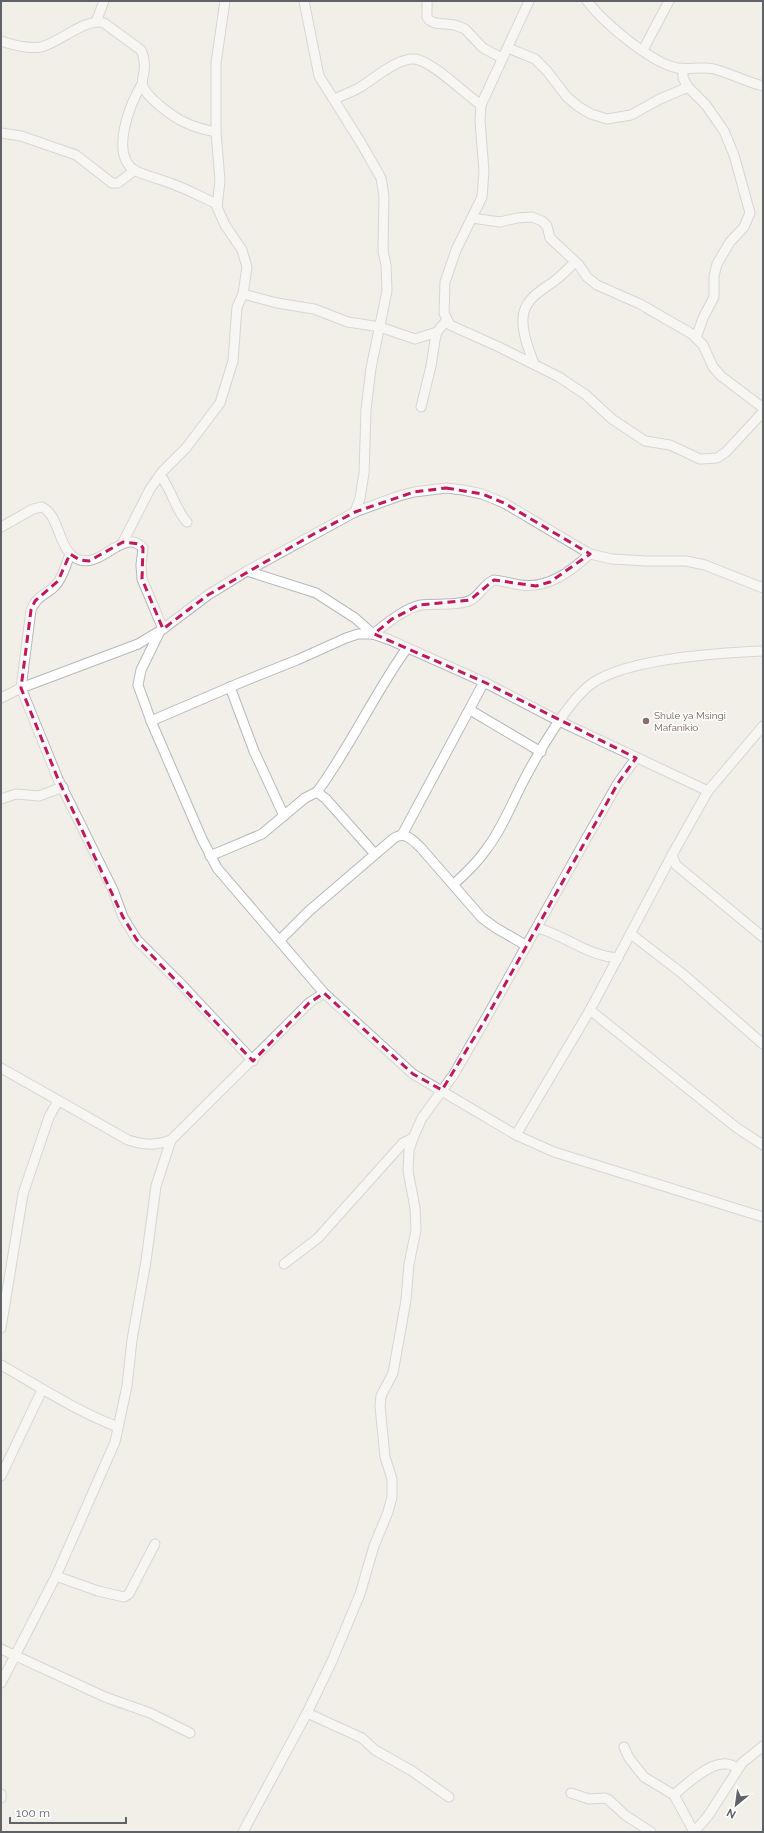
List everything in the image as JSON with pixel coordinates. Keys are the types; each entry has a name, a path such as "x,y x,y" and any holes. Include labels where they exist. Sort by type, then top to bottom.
{"street":[{"path":"96,22 104,1"},
{"path":"1,527 33,509 42,507 46,509 52,517 70,554 80,560 89,561 104,555 123,542 150,489 160,475 190,442 220,403 233,361 237,307 243,294 247,276 246,259 242,250 225,225 218,211 217,204 220,181 216,132 216,63 225,1"},
{"path":"304,1 319,76 381,178 384,196 383,251 387,280 380,326 371,368 366,410 364,473 360,498 355,512"},
{"path":"427,1 427,17 429,20 435,23 455,25 465,29 483,48 502,58"},
{"path":"529,1 481,105 480,121 484,171 482,197 453,257 445,282 444,313 446,320 450,326 534,364 586,395 612,418 639,438 652,443 661,442 670,445 700,459 717,458 726,452 763,412"},
{"path":"587,1 602,20 643,50 668,64 683,69 712,68 763,86"},
{"path":"643,50 669,1"},
{"path":"1,41 24,46 39,47 96,22 104,23 141,50 144,57 142,84 122,140 126,162 135,170 183,188 217,204"},
{"path":"508,48 536,59 572,103 599,117 616,119 631,115 660,99 688,87"},
{"path":"334,99 358,88 388,69 409,59 418,60 428,65 481,105"},
{"path":"683,69 684,78 688,87 706,105 724,131 734,155 750,213 744,227 730,242 717,264 714,276 714,296 703,318 696,338"},
{"path":"142,84 145,91 151,97 182,121 199,128 216,132"},
{"path":"1,133 21,136 76,154 112,183 118,183 135,170"},
{"path":"472,218 500,222 517,218 532,217 542,221 547,226 550,238 575,262 587,277 597,285 661,315 696,338 703,345 713,367 721,376 763,408"},
{"path":"534,364 526,339 523,318 526,308 535,295 557,279 575,262"},
{"path":"243,294 277,303 314,309 356,324 380,326 415,339 437,332"},
{"path":"421,407 437,332 446,320"},
{"path":"160,475 167,484 181,516 187,522"},
{"path":"1,698 21,688 138,644 162,630 190,608 247,571 355,512 414,492 446,488 482,494 504,503 590,554 612,559 686,561 705,565 763,588"},
{"path":"123,542 140,544 143,548 141,565 142,579 162,630 141,670 138,685 151,721 210,856 217,868 324,993 413,1074 516,1135 554,1152 763,1217"},
{"path":"70,554 55,586 35,601 31,610 21,688 62,787 114,890 123,917 133,935 253,1060"},
{"path":"151,721 298,660 346,638 358,634 374,634 392,619 419,605 470,600 479,594 486,585 494,580 536,586 550,582 576,567 590,554"},
{"path":"247,571 316,593 351,615 374,634 484,682 559,721 708,791"},
{"path":"210,856 262,834 305,798 317,792 341,758 382,686 407,648"},
{"path":"454,884 471,869 495,838 525,780 559,721 582,692 594,682 609,674 631,667 661,661 731,652 763,651"},
{"path":"402,835 484,682"},
{"path":"230,687 254,751 284,816"},
{"path":"470,710 542,752"},
{"path":"516,1135 590,1010 672,855 708,791 763,726"},
{"path":"243,1832 308,1713 353,1612 392,1497 393,1487 385,1457 380,1406 381,1396 393,1373 406,1300 408,1264 416,1230 415,1208 408,1170 408,1150 422,1118 454,1074 478,1034 618,783 636,758"},
{"path":"1,800 16,794 38,796 62,787"},
{"path":"317,792 326,799 375,854"},
{"path":"280,940 309,911 375,854 398,835 402,835 412,839 421,848 454,884 482,918 526,946"},
{"path":"672,855 676,865 763,936"},
{"path":"538,928 553,932 600,956 618,958"},
{"path":"631,934 684,975 763,1044"},
{"path":"1,1068 128,1140 140,1144 155,1145 170,1140 309,1004 324,993"},
{"path":"590,1010 737,1128 763,1145"},
{"path":"1,1328 23,1194 49,1117 58,1101"},
{"path":"284,1264 318,1238 403,1143 413,1138"},
{"path":"1,1684 56,1576 110,1457 118,1427 126,1386 156,1186 170,1140"},
{"path":"1,1365 42,1390 97,1419 118,1427"},
{"path":"1,1476 42,1390"},
{"path":"56,1576 98,1591 124,1597 129,1594 155,1544"},
{"path":"1,1649 85,1688 150,1713 190,1733"},
{"path":"308,1713 362,1738 375,1750 412,1771 449,1797"},
{"path":"624,1747 629,1758 644,1777 674,1795 694,1832 708,1816 738,1768 748,1757 763,1746"},
{"path":"674,1795 687,1784 716,1765 726,1763 738,1768"},
{"path":"571,1793 589,1799 604,1798 610,1800 625,1815 651,1832"}],"highlighted area":[{"path":"446,488 482,494 504,503 590,554 550,582 536,586 494,580 470,600 419,605 392,619 374,634 484,682 636,758 618,783 485,1020 442,1090 413,1074 324,993 309,1003 253,1061 137,940 123,917 58,779 21,688 31,610 35,601 58,581 70,554 80,560 89,561 123,542 140,544 143,548 142,579 163,629 208,595 355,512 414,492"}],"place":[{"name":"Shule ya Msingi Mafanikio","path":"646,721"}]}
